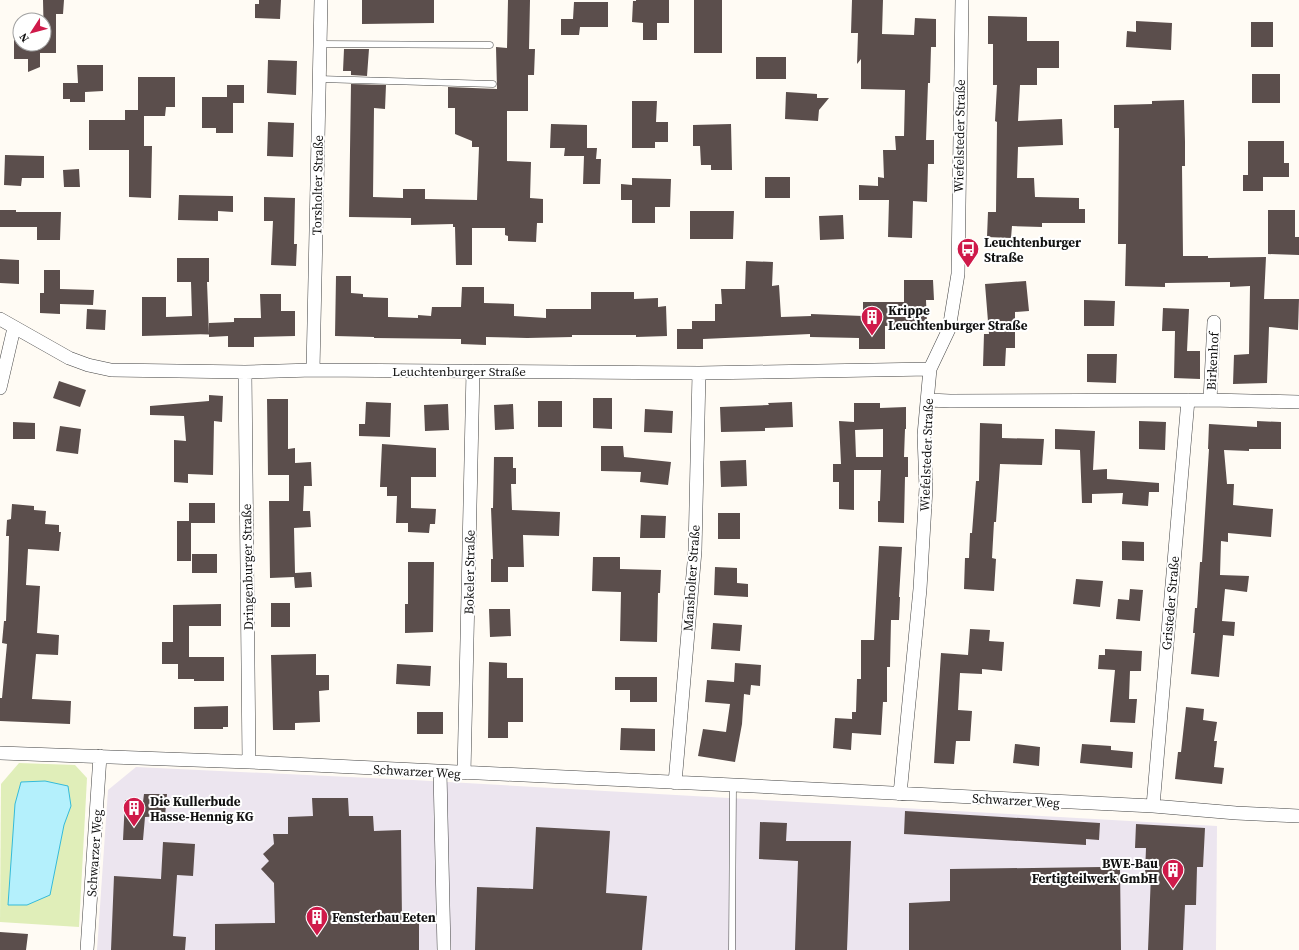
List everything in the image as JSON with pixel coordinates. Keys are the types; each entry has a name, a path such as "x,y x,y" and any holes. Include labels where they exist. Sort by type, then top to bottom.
{"street":[{"name":"Torsholter Straße","path":"313,370 321,0"},
{"name":"Wiefelsteder Straße","path":"900,794 920,589 926,488 924,435 930,369 949,329 958,274 962,0"},
{"name":"Leuchtenburger Straße","path":"0,319 69,358 88,365 111,370 245,372 313,370 699,373 930,369"},
{"name":"Birkenhof","path":"1210,400 1214,322"},
{"path":"0,388 14,328"},
{"name":"Bokeler Straße","path":"464,773 473,371"},
{"name":"Dringenburger Straße","path":"245,372 249,762"},
{"name":"Mansholter Straße","path":"675,783 695,551 699,373"},
{"path":"928,400 1210,400 1299,402"},
{"name":"Gristeder Straße","path":"1153,806 1188,400"},
{"name":"Schwarzer Weg","path":"0,752 249,762 733,785 1153,806 1236,813 1299,816"},
{"name":"Schwarzer Weg","path":"87,950 100,756"},
{"path":"440,772 444,950"}],"lane":[{"path":"320,44 490,45"},
{"path":"319,79 493,84"},
{"path":"732,950 733,785"}],"shaded area":[{"path":"136,767 413,780 1217,826 1216,950 97,950 108,790"}],"green space":[{"path":"19,763 75,765 87,778 79,927 0,922 1,784"}],"water":[{"path":"45,781 68,786 71,806 64,825 50,895 27,905 8,905 15,804 21,782"}],"building":[{"path":"43,0 64,0 63,14 56,14 56,53 40,53 40,67 28,72 28,59 14,59 14,52 52,52 52,12 43,12"},
{"path":"259,0 281,0 280,19 255,18 255,4 259,4"},
{"path":"362,0 434,0 434,23 362,24"},
{"path":"508,0 530,0 529,49 535,49 534,75 528,75 528,111 507,111 507,161 531,162 530,198 543,199 543,223 537,223 536,242 508,241 508,236 505,235 505,228 472,228 472,265 456,265 455,227 453,227 453,224 411,225 411,218 349,217 351,84 386,85 385,109 374,108 373,197 403,198 403,189 425,189 425,199 477,200 479,147 472,147 472,141 455,134 455,108 448,108 448,87 497,89 496,47 507,48"},
{"path":"669,0 669,23 657,23 657,40 643,40 643,23 632,22 633,1"},
{"path":"694,0 722,0 722,53 694,53"},
{"path":"852,0 883,0 882,34 914,35 915,18 936,19 936,47 931,47 930,83 928,83 926,140 934,140 934,164 928,164 927,202 913,201 912,238 888,237 889,200 859,200 859,185 878,186 878,177 884,178 883,150 896,150 895,136 904,136 905,90 861,89 861,59 857,64 858,33 851,33"},
{"path":"574,2 608,2 608,27 580,27 579,35 561,35 561,19 573,19"},
{"path":"988,16 1027,17 1027,41 1059,41 1059,68 1037,68 1037,85 1020,85 1018,121 1062,119 1063,145 1018,147 1017,178 1034,178 1035,197 1079,198 1079,209 1085,209 1085,223 1042,223 1042,227 1012,226 1011,238 987,237 988,212 996,212 997,122 995,121 997,85 993,85 993,44 988,44"},
{"path":"1136,21 1172,23 1171,50 1126,47 1127,31 1136,32"},
{"path":"1251,22 1273,22 1273,47 1251,47"},
{"path":"344,49 369,49 367,76 351,75 351,71 343,71"},
{"path":"756,57 786,57 786,79 756,79"},
{"path":"268,60 297,61 296,95 267,93"},
{"path":"77,65 103,65 103,91 85,92 85,102 70,102 70,99 63,99 63,83 78,83"},
{"path":"1252,74 1280,74 1280,103 1252,103"},
{"path":"138,77 175,77 175,107 166,107 165,116 144,116 144,146 152,146 151,198 129,197 129,150 89,150 89,120 125,120 125,110 138,110"},
{"path":"227,85 244,85 244,103 233,103 233,133 216,133 216,128 202,128 202,97 227,97"},
{"path":"786,92 817,94 817,98 829,98 819,110 818,121 785,119"},
{"path":"1184,100 1185,166 1182,166 1183,256 1208,256 1208,258 1266,257 1264,299 1299,299 1298,330 1269,327 1267,383 1233,384 1234,355 1249,354 1250,286 1230,287 1230,282 1165,283 1165,287 1125,286 1126,244 1118,244 1119,128 1114,128 1114,105 1152,104 1152,101"},
{"path":"632,101 657,101 656,122 668,122 668,142 655,142 655,148 632,148"},
{"path":"268,122 294,123 293,157 267,156"},
{"path":"551,124 587,125 587,148 597,148 596,159 601,159 600,184 583,184 584,156 564,156 565,148 550,148"},
{"path":"731,124 732,170 711,170 711,165 701,165 700,146 693,146 693,125"},
{"path":"1248,141 1284,141 1284,163 1289,163 1289,177 1263,177 1263,191 1243,191 1243,175 1248,175"},
{"path":"5,155 44,156 44,178 22,178 21,186 4,185"},
{"path":"79,169 80,187 64,187 63,170"},
{"path":"765,177 790,177 790,198 765,198"},
{"path":"632,178 671,179 670,207 655,207 655,223 632,223 632,200 621,200 621,184 632,185"},
{"path":"179,195 233,196 233,212 218,211 218,221 178,220"},
{"path":"264,197 295,198 294,244 297,244 296,266 271,265 273,221 264,221"},
{"path":"0,210 16,210 16,212 61,212 60,240 37,240 37,227 0,227"},
{"path":"1268,210 1295,210 1295,237 1299,237 1299,255 1268,254"},
{"path":"690,211 734,211 733,239 690,239"},
{"path":"843,215 844,239 820,240 819,216"},
{"path":"177,258 209,258 209,282 207,282 209,334 142,336 142,297 166,297 166,317 192,316 191,282 177,282"},
{"path":"0,259 19,260 19,284 0,283"},
{"path":"746,261 773,262 772,286 779,285 781,317 811,316 811,314 863,316 863,302 904,302 904,280 933,280 934,300 926,300 927,325 885,326 885,349 859,349 859,338 810,337 810,334 703,339 703,349 677,349 677,329 692,329 692,321 715,321 715,304 722,304 721,289 745,289"},
{"path":"44,270 60,270 60,289 94,290 93,305 60,304 60,314 40,313 40,293 44,293"},
{"path":"336,276 351,276 351,293 363,294 363,297 388,298 388,317 418,318 418,315 431,316 432,307 461,307 462,287 484,287 484,303 514,304 514,316 546,318 546,309 591,309 591,292 634,292 634,299 658,298 658,307 666,306 667,336 636,337 636,335 572,335 572,337 486,337 486,345 461,344 461,339 335,336"},
{"path":"1026,281 1029,311 1015,312 1015,348 1006,348 1005,366 983,366 984,334 989,334 985,284"},
{"path":"260,294 281,294 281,311 295,311 295,336 254,337 254,347 228,347 228,336 209,337 209,323 234,322 234,318 261,318"},
{"path":"1084,300 1115,301 1114,326 1084,326"},
{"path":"1163,308 1189,309 1187,351 1200,351 1200,379 1174,378 1175,331 1162,331"},
{"path":"87,309 106,310 105,330 86,329"},
{"path":"1087,354 1117,354 1116,383 1087,382"},
{"path":"59,381 86,390 80,407 53,398"},
{"path":"209,395 223,396 222,422 214,421 213,475 188,474 188,483 174,482 174,440 186,441 184,416 150,415 150,406 209,401"},
{"path":"593,398 612,398 612,429 593,428"},
{"path":"267,399 288,399 288,449 295,448 295,463 311,462 312,486 304,486 303,511 310,511 311,527 294,528 295,573 311,572 312,587 295,588 294,577 270,578 269,501 289,501 289,475 268,475"},
{"path":"538,401 562,401 562,427 538,427"},
{"path":"366,402 391,403 390,437 359,436 359,424 365,424"},
{"path":"792,402 793,427 765,428 765,431 721,432 720,407 769,405 768,403"},
{"path":"854,403 880,403 880,408 906,407 904,457 908,457 908,477 905,477 904,523 878,522 878,501 880,501 881,470 854,470 854,510 839,509 839,482 833,482 833,464 841,464 839,421 854,422","holes":["883,429 883,457 856,457 855,430"]},
{"path":"448,404 449,430 425,431 424,405"},
{"path":"513,404 514,429 495,430 494,405"},
{"path":"645,409 673,411 672,433 644,432"},
{"path":"1139,421 1166,422 1165,450 1139,449"},
{"path":"1257,421 1281,422 1281,449 1249,449 1249,451 1224,450 1227,484 1234,484 1233,505 1273,509 1271,537 1228,533 1228,542 1221,541 1220,575 1249,576 1247,592 1225,589 1222,621 1235,622 1234,636 1223,635 1219,677 1191,674 1195,633 1193,633 1195,608 1197,608 1200,562 1202,562 1209,449 1209,424 1257,427"},
{"path":"13,422 35,423 35,439 13,439"},
{"path":"980,423 1002,424 1002,438 1044,439 1042,465 1000,464 992,558 996,559 994,591 964,589 965,558 969,558 970,533 972,533 976,481 979,481"},
{"path":"60,426 81,429 78,454 56,451"},
{"path":"1055,429 1095,431 1093,470 1107,469 1107,479 1159,483 1159,492 1149,492 1148,506 1122,504 1123,493 1092,494 1092,503 1082,503 1080,450 1055,449"},
{"path":"382,444 436,448 436,477 411,477 411,508 436,509 435,524 430,524 429,533 408,532 408,523 396,523 397,496 387,496 387,487 380,487"},
{"path":"601,446 623,446 624,457 671,462 668,485 640,482 641,472 601,471"},
{"path":"494,457 513,457 513,468 516,468 516,484 511,484 512,510 560,512 559,536 523,535 524,567 508,567 508,582 491,582 491,559 493,559 491,508 493,508"},
{"path":"746,460 747,486 721,487 720,461"},
{"path":"189,503 215,503 215,523 191,523 191,561 177,561 177,521 189,521"},
{"path":"12,504 34,506 34,510 46,511 45,524 59,525 59,532 61,532 59,551 28,549 26,585 40,586 37,633 59,635 58,655 36,654 32,699 71,701 70,724 0,721 0,698 2,698 7,644 2,643 4,621 6,621 8,570 9,536 6,536 7,520 11,519"},
{"path":"718,513 740,513 740,539 718,539"},
{"path":"641,515 666,516 665,538 640,538"},
{"path":"1122,541 1144,542 1144,561 1122,560"},
{"path":"879,546 902,547 899,620 891,620 890,667 887,667 887,702 883,702 881,735 852,733 851,750 833,748 835,718 852,719 852,712 856,712 857,679 861,679 861,640 874,640"},
{"path":"192,554 217,554 217,573 192,573"},
{"path":"593,557 620,557 620,569 661,570 660,593 658,593 657,642 620,641 621,592 592,591"},
{"path":"408,562 434,562 433,632 405,633 405,604 408,604"},
{"path":"715,567 737,568 737,583 748,584 748,597 714,595"},
{"path":"1076,579 1103,581 1100,607 1073,604"},
{"path":"1130,589 1143,590 1140,621 1116,619 1118,599 1129,600"},
{"path":"271,603 290,603 290,627 271,627"},
{"path":"221,604 221,626 189,626 189,657 224,657 224,681 194,681 194,679 178,679 178,664 162,664 162,642 173,642 173,605"},
{"path":"489,609 510,609 511,636 490,637"},
{"path":"713,623 742,625 740,651 711,649"},
{"path":"970,629 990,630 989,641 1004,642 1002,671 982,669 982,674 960,673 958,710 972,711 970,741 956,741 954,764 934,763 941,653 968,655"},
{"path":"1105,649 1142,651 1141,671 1130,671 1129,699 1137,699 1135,723 1110,722 1115,670 1098,669 1099,655 1105,655"},
{"path":"316,654 316,675 329,675 329,690 319,691 320,722 295,723 295,730 273,730 271,655"},
{"path":"489,662 507,663 507,678 523,678 523,722 508,722 508,738 488,738"},
{"path":"735,663 761,665 760,686 751,685 750,695 744,694 742,724 735,762 698,756 703,729 726,732 730,704 705,702 707,680 734,682"},
{"path":"397,664 431,666 430,686 396,684"},
{"path":"615,677 657,677 657,702 630,702 630,690 615,690"},
{"path":"228,706 228,727 223,727 223,729 194,729 194,707"},
{"path":"1186,707 1204,709 1203,720 1217,722 1214,741 1217,741 1214,767 1224,768 1222,784 1175,779 1178,752 1181,752"},
{"path":"417,712 443,712 443,734 417,734"},
{"path":"621,728 655,729 655,751 620,750"},
{"path":"1015,744 1040,747 1039,766 1013,763"},
{"path":"1082,744 1111,746 1111,750 1133,752 1132,768 1080,763"},
{"name":"Die Kullerbude Hasse-Hennig KG","path":"144,794 167,794 165,816 145,817 143,840 123,840 125,800 143,802"},
{"path":"312,798 348,798 349,816 373,816 374,831 401,830 402,922 419,922 419,950 215,950 215,924 275,923 274,883 261,869 269,861 263,854 274,844 273,834 288,834 288,817 313,816"},
{"path":"905,811 1100,823 1099,840 1086,839 1086,845 904,834"},
{"path":"760,822 787,823 786,841 851,841 847,950 795,950 798,861 759,859"},
{"name":"BWE-Bau Fertigteilwerk GmbH","path":"1136,824 1205,828 1203,867 1197,867 1196,905 1185,905 1183,950 1148,950 1151,874 1145,874 1146,848 1135,848"},
{"path":"536,827 610,831 606,893 647,896 642,950 475,950 477,887 533,889"},
{"path":"163,842 195,844 193,876 177,875 173,936 186,937 185,950 111,950 114,876 161,879"},
{"path":"1120,867 1121,950 909,950 909,903 950,901 950,869"},
{"path":"0,932 28,934 26,950 0,950"}],"place":[{"name":"Leuchtenburger Straße","path":"968,268"},
{"name":"Krippe Leuchtenburger Straße","path":"872,336"},
{"name":"Die Kullerbude Hasse-Hennig KG","path":"134,828"},
{"name":"BWE-Bau Fertigteilwerk GmbH","path":"1173,890"},
{"name":"Fensterbau Eeten","path":"317,936"}]}
